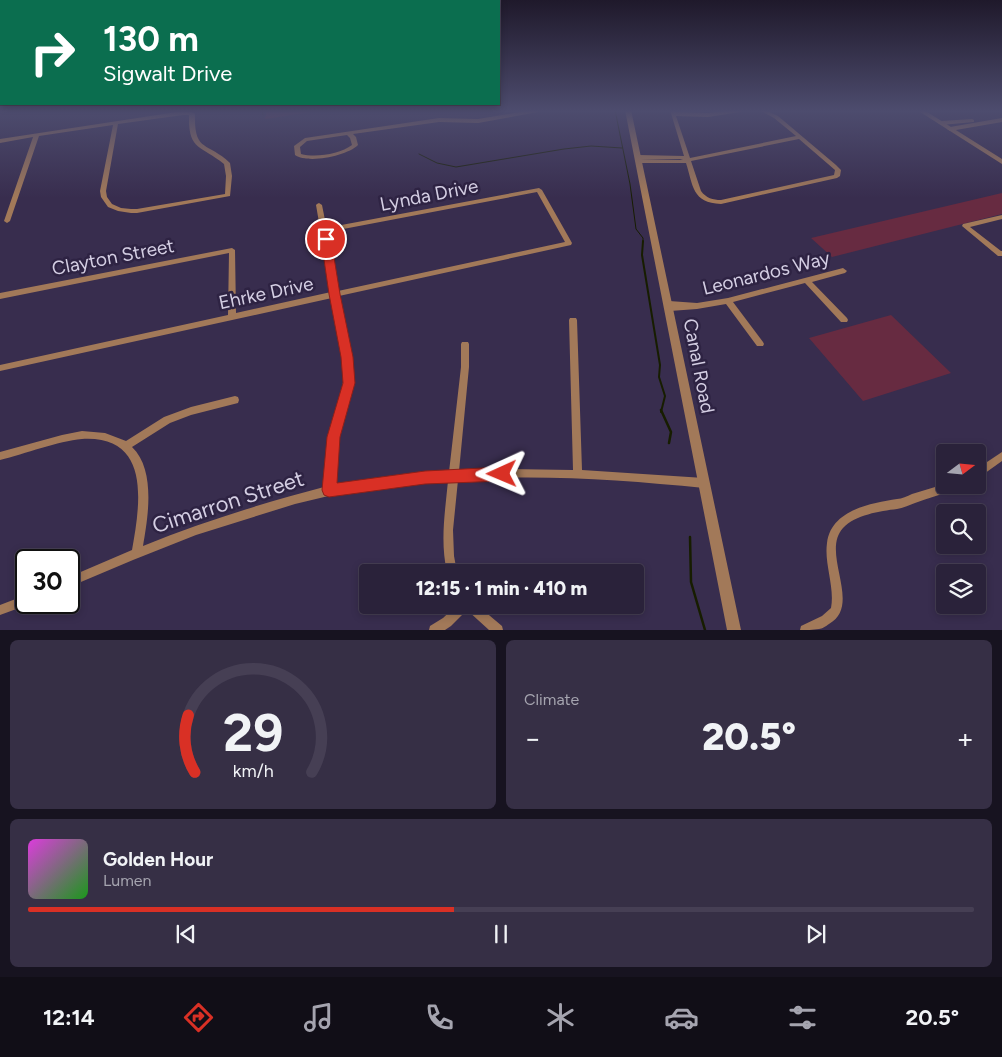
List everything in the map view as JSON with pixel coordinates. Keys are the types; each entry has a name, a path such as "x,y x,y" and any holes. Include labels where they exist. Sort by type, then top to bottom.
{"street":[{"path":"7,221 35,139"},
{"path":"113,139 103,196 109,205 124,211 137,211 228,195 229,176 227,163 194,139"},
{"path":"315,139 302,141 297,146 298,155 307,158 350,150 355,145 353,139"},
{"name":"Canal Road","path":"635,139 734,630"},
{"path":"682,139 698,191 703,198 713,202 721,202 832,178 838,173 834,166 803,139"},
{"path":"640,159 682,157 688,160 788,139"},
{"path":"966,139 1002,162"},
{"name":"Lynda Drive","path":"325,234 336,228 539,190 569,243"},
{"path":"319,205 347,357 349,383 333,437 329,490"},
{"path":"1002,217 965,226 1000,254 1002,253"},
{"name":"Ehrke Drive","path":"0,368 569,243"},
{"name":"Clayton Street","path":"0,296 232,250 232,317"},
{"name":"Leonardos Way","path":"669,306 697,306 728,301 843,271"},
{"path":"807,280 844,320"},
{"path":"728,301 760,344"},
{"path":"573,320 578,475"},
{"path":"450,564 448,530 465,367 465,344"},
{"path":"126,446 167,420 191,410 235,400"},
{"path":"0,456 84,435 112,439 126,446 138,465 143,488 142,522 137,552"},
{"path":"986,467 1002,456"},
{"name":"Cimarron Street","path":"80,577 137,552 245,515 329,490 454,475 548,474 668,479 704,483"},
{"path":"805,630 832,616 837,605 832,543 834,532 840,523 856,514 888,504 897,504 936,491"},
{"path":"0,610 15,604"},
{"path":"434,630 447,622 455,614"},
{"path":"479,614 498,630"}],"shaded area":[{"path":"1002,193 1002,214 832,257 811,238"},
{"path":"891,315 951,373 863,401 809,338"}],"waterway":[{"path":"621,139 630,184 636,229 643,238 643,241"},
{"path":"419,154 437,163 456,167 564,149 591,146 622,148"},
{"path":"643,241 642,255 660,365 659,377 665,396 661,411"},
{"path":"661,411 671,432 669,443"},
{"path":"690,537 691,582 705,630"}],"route":[{"path":"326,239 334,294 347,357 349,383 333,437 329,490 454,475 502,474"}]}
